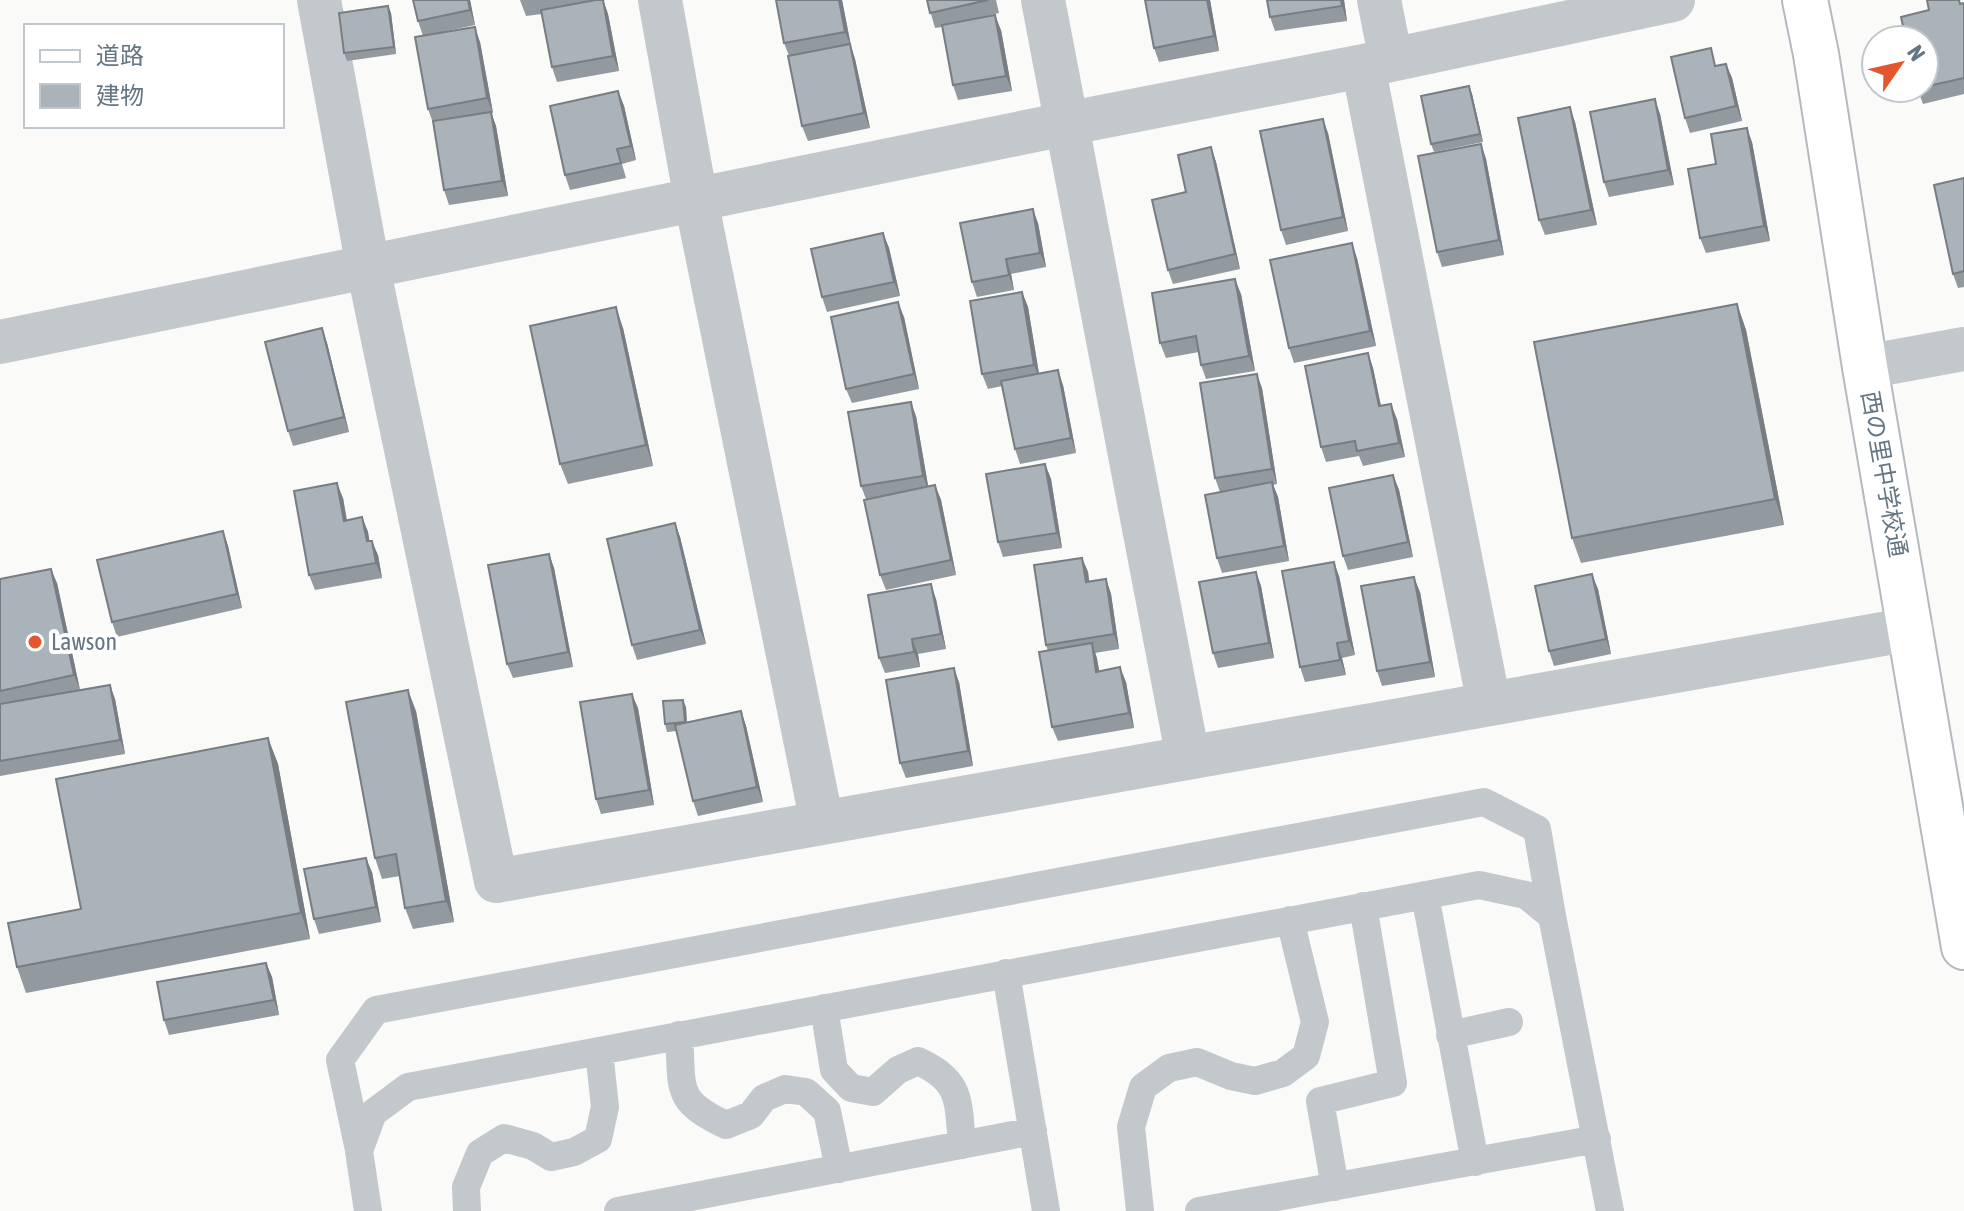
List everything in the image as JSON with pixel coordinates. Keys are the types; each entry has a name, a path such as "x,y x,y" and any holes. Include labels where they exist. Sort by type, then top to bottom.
{"street":[{"path":"319,0 368,267 496,881 1911,629"},
{"path":"660,0 696,200 822,823"},
{"path":"1043,0 1188,758"},
{"path":"1379,0 1377,63 1489,704"},
{"path":"0,342 1377,63 1673,0"},
{"name":"西の里中学校通","path":"1805,0 1964,947"},
{"path":"1865,367 1964,349"}],"lane":[{"path":"368,1211 340,1060 376,1010 1484,802 1537,829 1610,1211"},
{"path":"359,1151 373,1113 408,1087 1479,885 1526,895 1552,916"},
{"path":"1425,895 1475,1162"},
{"path":"1335,1187 1320,1101 1393,1083 1363,906"},
{"path":"1140,1211 1131,1127 1143,1087 1169,1068 1197,1062 1231,1076 1255,1081 1283,1073 1306,1056 1315,1022 1290,920"},
{"path":"1006,973 1046,1211"},
{"path":"824,1008 834,1070 851,1088 873,1092 898,1070 918,1061 939,1071 957,1094 962,1145"},
{"path":"1450,1035 1509,1022"},
{"path":"679,1035 683,1092 698,1112 726,1125 751,1115 764,1098 774,1093 785,1089 806,1092 827,1111 839,1169"},
{"path":"467,1211 466,1187 480,1153 504,1138 533,1146 551,1157 574,1152 598,1139 605,1107 599,1051"},
{"path":"618,1211 1033,1131"},
{"path":"1218,1209 1597,1139"}],"building":[{"path":"413,0 468,0 470,10 418,21"},
{"path":"603,0 613,56 552,67 541,10"},
{"path":"776,0 839,0 845,32 784,43"},
{"path":"927,0 988,0 930,13"},
{"path":"1145,0 1207,0 1214,36 1154,48"},
{"path":"1267,0 1341,0 1342,6 1270,17"},
{"path":"1927,0 1959,0 1960,4 1964,3 1964,78 1940,83 1940,24 1903,24 1901,17 1929,10"},
{"path":"388,6 394,47 344,53 339,13"},
{"path":"995,15 1006,76 953,85 942,25"},
{"path":"475,27 487,98 428,109 415,37"},
{"path":"850,44 864,113 802,126 788,56"},
{"path":"1711,48 1715,66 1726,64 1736,106 1685,118 1671,57"},
{"path":"1469,86 1480,134 1431,144 1421,96"},
{"path":"618,91 631,146 617,149 621,163 565,175 550,106"},
{"path":"1655,99 1668,170 1604,182 1590,112"},
{"path":"1570,107 1591,210 1539,220 1518,118"},
{"path":"491,112 502,181 444,190 433,121"},
{"path":"1323,119 1343,217 1281,230 1260,131"},
{"path":"1747,128 1764,226 1700,238 1688,169 1716,164 1711,134"},
{"path":"1481,144 1499,240 1437,252 1418,156"},
{"path":"1211,147 1235,254 1168,270 1152,200 1186,192 1178,155"},
{"path":"1964,178 1964,271 1953,274 1934,185"},
{"path":"1033,209 1040,253 1006,259 1009,275 972,282 960,223"},
{"path":"883,233 894,282 822,297 811,249"},
{"path":"1352,243 1370,331 1289,348 1270,260"},
{"path":"1235,279 1249,356 1201,365 1196,336 1160,343 1152,293"},
{"path":"1022,292 1034,365 982,374 970,301"},
{"path":"898,302 914,374 846,389 831,317"},
{"path":"1737,304 1775,499 1572,538 1534,342"},
{"path":"616,307 646,445 560,464 530,326"},
{"path":"322,328 344,417 288,431 265,342"},
{"path":"1368,353 1379,406 1391,404 1399,443 1357,451 1355,441 1321,447 1305,366"},
{"path":"1058,370 1071,438 1015,449 1001,381"},
{"path":"1257,374 1272,469 1215,478 1200,383"},
{"path":"911,402 923,476 861,486 848,412"},
{"path":"1045,464 1057,533 998,542 986,474"},
{"path":"1393,475 1408,542 1343,556 1329,488"},
{"path":"1272,482 1284,546 1217,558 1205,495"},
{"path":"337,483 344,521 362,517 367,541 372,541 376,563 309,575 294,491"},
{"path":"935,485 951,560 880,575 864,500"},
{"path":"675,523 700,630 632,645 607,539"},
{"path":"223,531 237,594 112,622 97,560"},
{"path":"549,554 568,652 507,664 488,565"},
{"path":"1082,558 1086,582 1106,579 1114,634 1046,645 1034,565"},
{"path":"1334,562 1349,641 1337,643 1340,660 1300,667 1282,571"},
{"name":"Lawson","path":"51,569 74,675 0,691 0,579"},
{"path":"1256,572 1269,643 1213,653 1199,582"},
{"path":"1592,574 1606,639 1549,651 1535,586"},
{"path":"1414,577 1430,662 1377,671 1361,586"},
{"path":"931,584 941,634 912,639 914,652 879,658 868,595"},
{"path":"1092,643 1096,672 1120,667 1129,713 1052,727 1039,652"},
{"path":"954,668 968,751 900,763 886,680"},
{"path":"110,685 120,740 0,761 0,704"},
{"path":"408,690 446,901 405,908 396,854 375,858 346,702"},
{"path":"632,694 649,790 596,799 580,702"},
{"path":"683,700 685,722 665,724 663,701"},
{"path":"741,711 757,787 693,801 675,725"},
{"path":"268,738 301,913 17,967 8,923 81,909 56,779"},
{"path":"366,858 376,907 314,919 304,869"},
{"path":"266,963 274,1000 164,1020 157,982"}],"place":[{"name":"Lawson","path":"35,642"}]}
